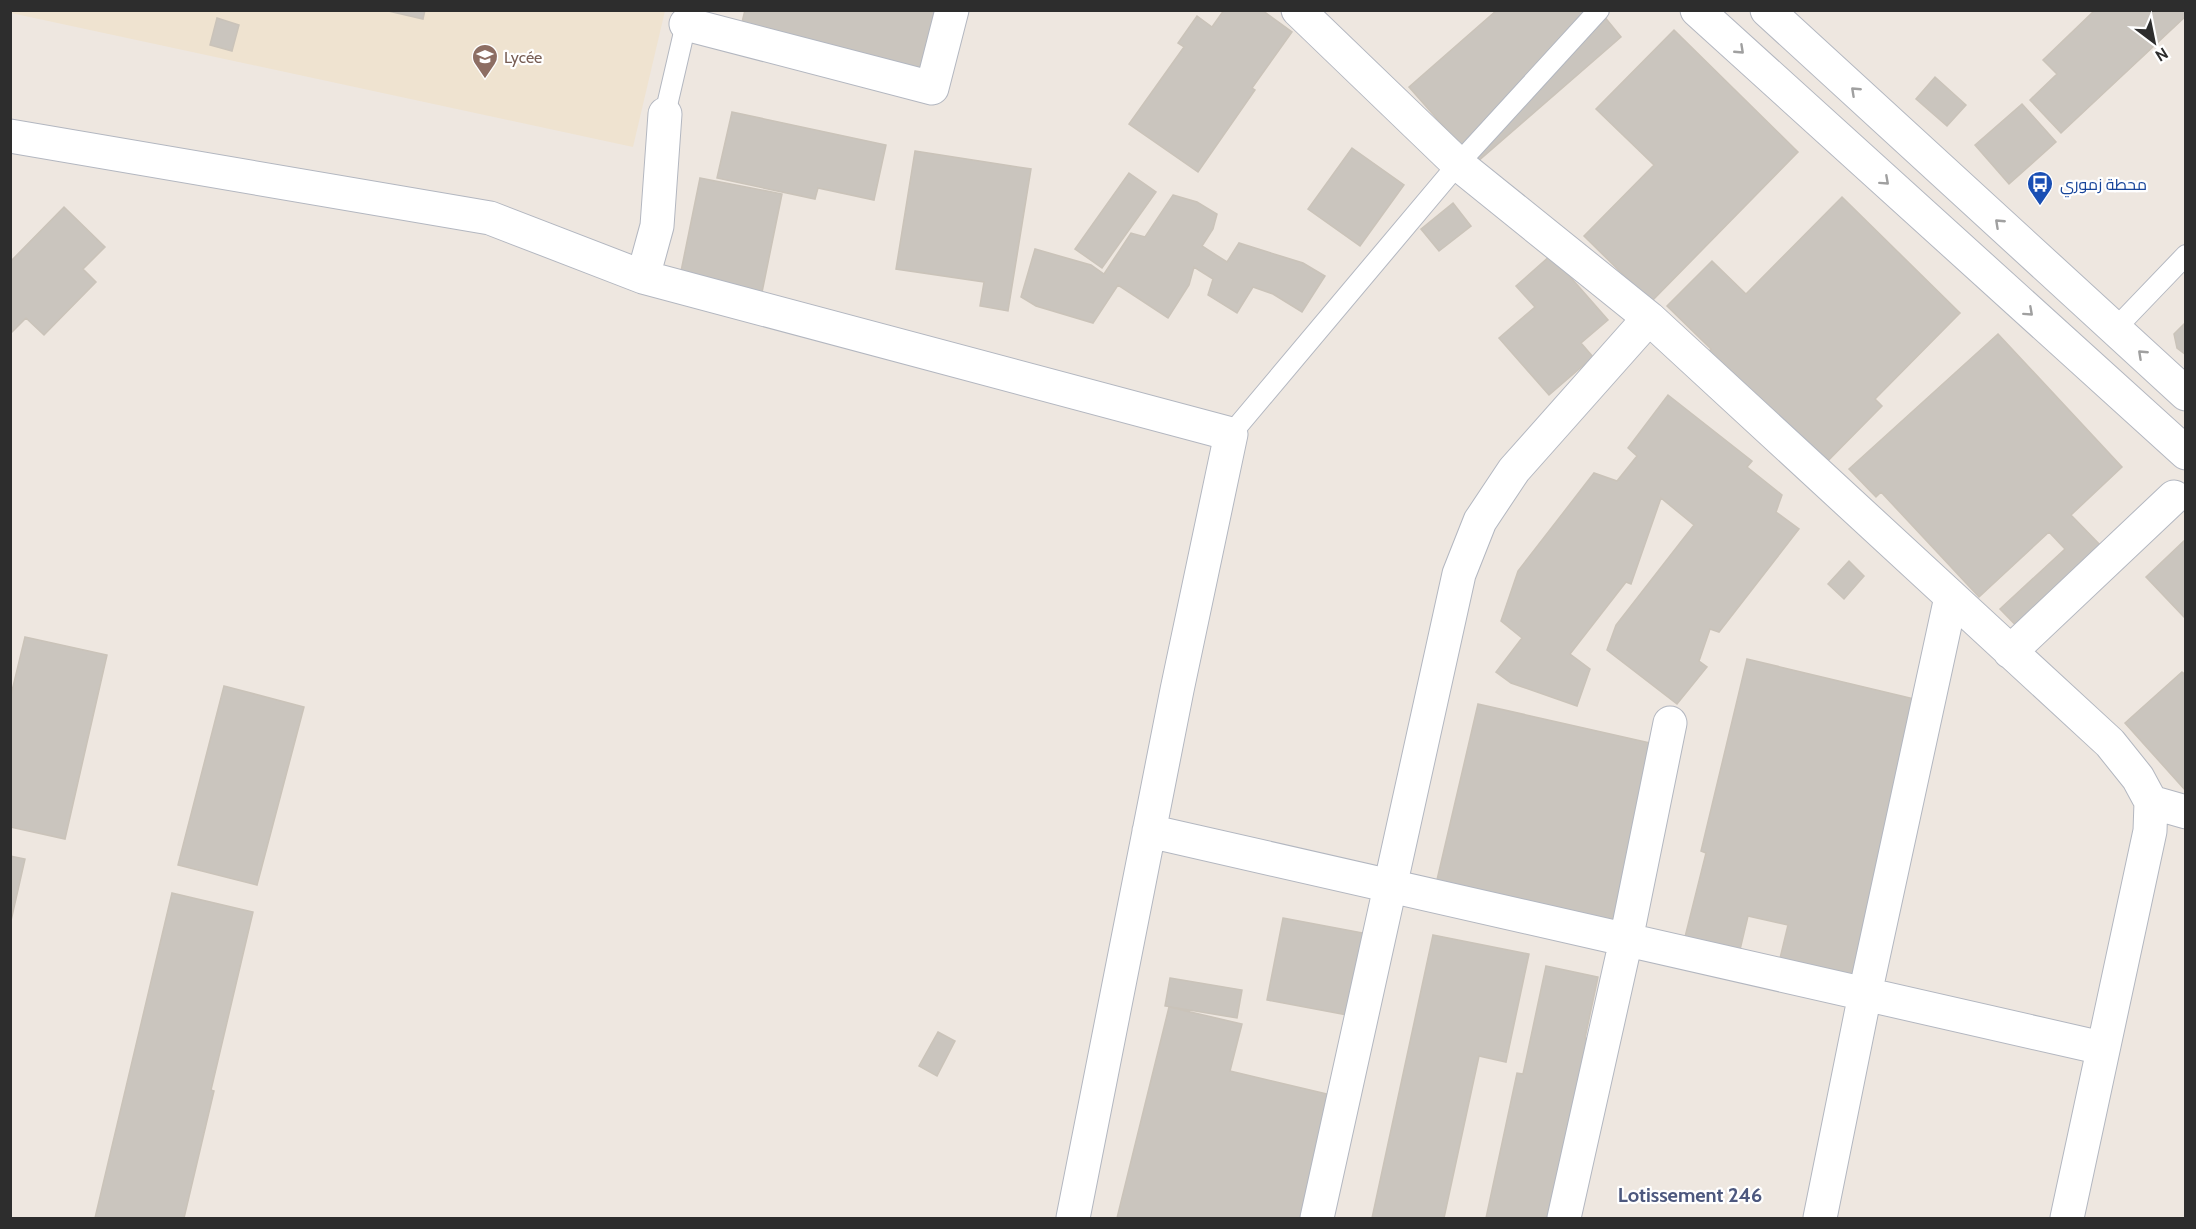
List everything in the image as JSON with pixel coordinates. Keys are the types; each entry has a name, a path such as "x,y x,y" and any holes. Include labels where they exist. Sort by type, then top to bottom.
{"street":[{"path":"688,17 932,88 952,10"},
{"path":"1298,10 1458,164 1649,318 2110,743 2138,778 2151,802 2151,831 2102,1048 2067,1218"},
{"path":"1698,10 2186,453"},
{"path":"1767,10 2186,394"},
{"path":"643,277 657,225 665,114"},
{"path":"10,136 490,218 643,277 1231,434 1149,831 1073,1218"},
{"path":"1317,1218 1459,574 1480,521 1514,470 1649,318"},
{"path":"2010,652 2174,497"},
{"path":"1820,1218 1865,994 1951,597"},
{"path":"1564,1218 1626,940 1670,723"},
{"path":"2151,802 2186,812"},
{"path":"1149,831 2102,1048"}],"lane":[{"path":"1231,434 1458,164 1599,10"},
{"path":"665,114 688,17"},
{"path":"2115,329 2186,255"}],"shaded area":[{"name":"Lycée","path":"11,10 665,11 633,147 11,13"}],"building":[{"path":"384,10 425,10 423,19"},
{"path":"745,10 949,10 928,93 735,51"},
{"path":"1224,10 1262,10 1292,32 1252,88 1255,90 1198,172 1129,124 1184,47 1178,43 1197,16 1212,27"},
{"path":"1497,10 1599,10 1621,37 1476,163 1409,87"},
{"path":"2095,10 2186,10 2186,16 2061,133 2030,100 2057,74 2043,60"},
{"path":"217,18 239,25 232,51 210,45"},
{"path":"1674,30 1798,152 1651,302 1584,236 1654,165 1596,109"},
{"path":"1935,77 1966,105 1947,126 1916,99"},
{"path":"2022,104 2056,142 2009,184 1975,145"},
{"path":"732,112 886,145 874,200 818,188 815,199 717,178"},
{"path":"1352,148 1404,185 1360,246 1308,209"},
{"path":"915,151 1031,169 1008,311 980,306 984,282 896,269"},
{"path":"1129,173 1156,192 1102,268 1075,249"},
{"path":"700,178 782,194 760,302 678,286"},
{"path":"1173,195 1197,202 1217,214 1213,229 1202,246 1227,262 1239,243 1303,263 1325,276 1302,312 1273,294 1253,287 1237,313 1208,295 1213,279 1194,267 1189,285 1168,318 1118,285 1093,323 1036,306 1021,297 1035,249 1091,265 1104,274 1131,233 1145,237"},
{"path":"1842,197 1960,313 1875,399 1882,406 1818,471 1703,357 1711,349 1667,306 1712,261 1746,294"},
{"path":"1453,203 1471,226 1439,251 1421,229"},
{"path":"64,207 105,247 83,269 96,282 44,335 26,318 10,334 10,262"},
{"path":"1551,255 1608,320 1581,343 1593,357 1549,395 1499,338 1535,307 1516,286"},
{"path":"2186,322 2186,355 2177,348 2174,334"},
{"path":"1998,334 2122,467 2071,515 2107,552 2035,645 2000,609 2065,549 2049,532 1979,597 1881,492 1876,497 1849,469"},
{"path":"1668,395 1752,461 1747,467 1782,495 1776,512 1799,529 1719,632 1710,629 1699,661 1707,667 1677,704 1607,650 1616,625 1694,525 1661,498 1631,584 1626,582 1570,654 1590,669 1577,706 1511,683 1496,672 1522,638 1501,621 1518,571 1594,473 1617,481 1637,456 1628,448"},
{"path":"2186,539 2186,619 2146,577"},
{"path":"1849,561 1864,576 1844,599 1828,584"},
{"path":"25,637 107,655 65,839 10,827 10,699"},
{"path":"1747,659 1927,702 1860,985 1776,975 1788,925 1748,916 1738,958 1683,945 1706,853 1701,851"},
{"path":"2182,672 2186,675 2186,791 2125,723"},
{"path":"224,686 304,707 257,885 178,865"},
{"path":"1478,704 1668,747 1611,937 1433,897"},
{"path":"10,856 25,859 10,925"},
{"path":"172,893 253,912 211,1090 214,1091 184,1218 95,1218"},
{"path":"1283,918 1379,936 1363,1018 1267,1000"},
{"path":"1433,935 1529,954 1506,1062 1479,1056 1444,1218 1372,1218"},
{"path":"1546,966 1598,977 1585,1038 1608,1043 1563,1218 1486,1218 1517,1073 1523,1074"},
{"path":"1170,978 1242,990 1237,1018 1165,1006"},
{"path":"1169,1007 1242,1024 1230,1071 1344,1098 1314,1218 1117,1218"},
{"path":"938,1032 955,1041 937,1076 919,1066"}],"place":[{"name":"Lycée","path":"485,80"},
{"name":"محطة زموري","path":"2040,207"}],"district":[{"name":"Lotissement 246","path":"1690,1195"}]}
